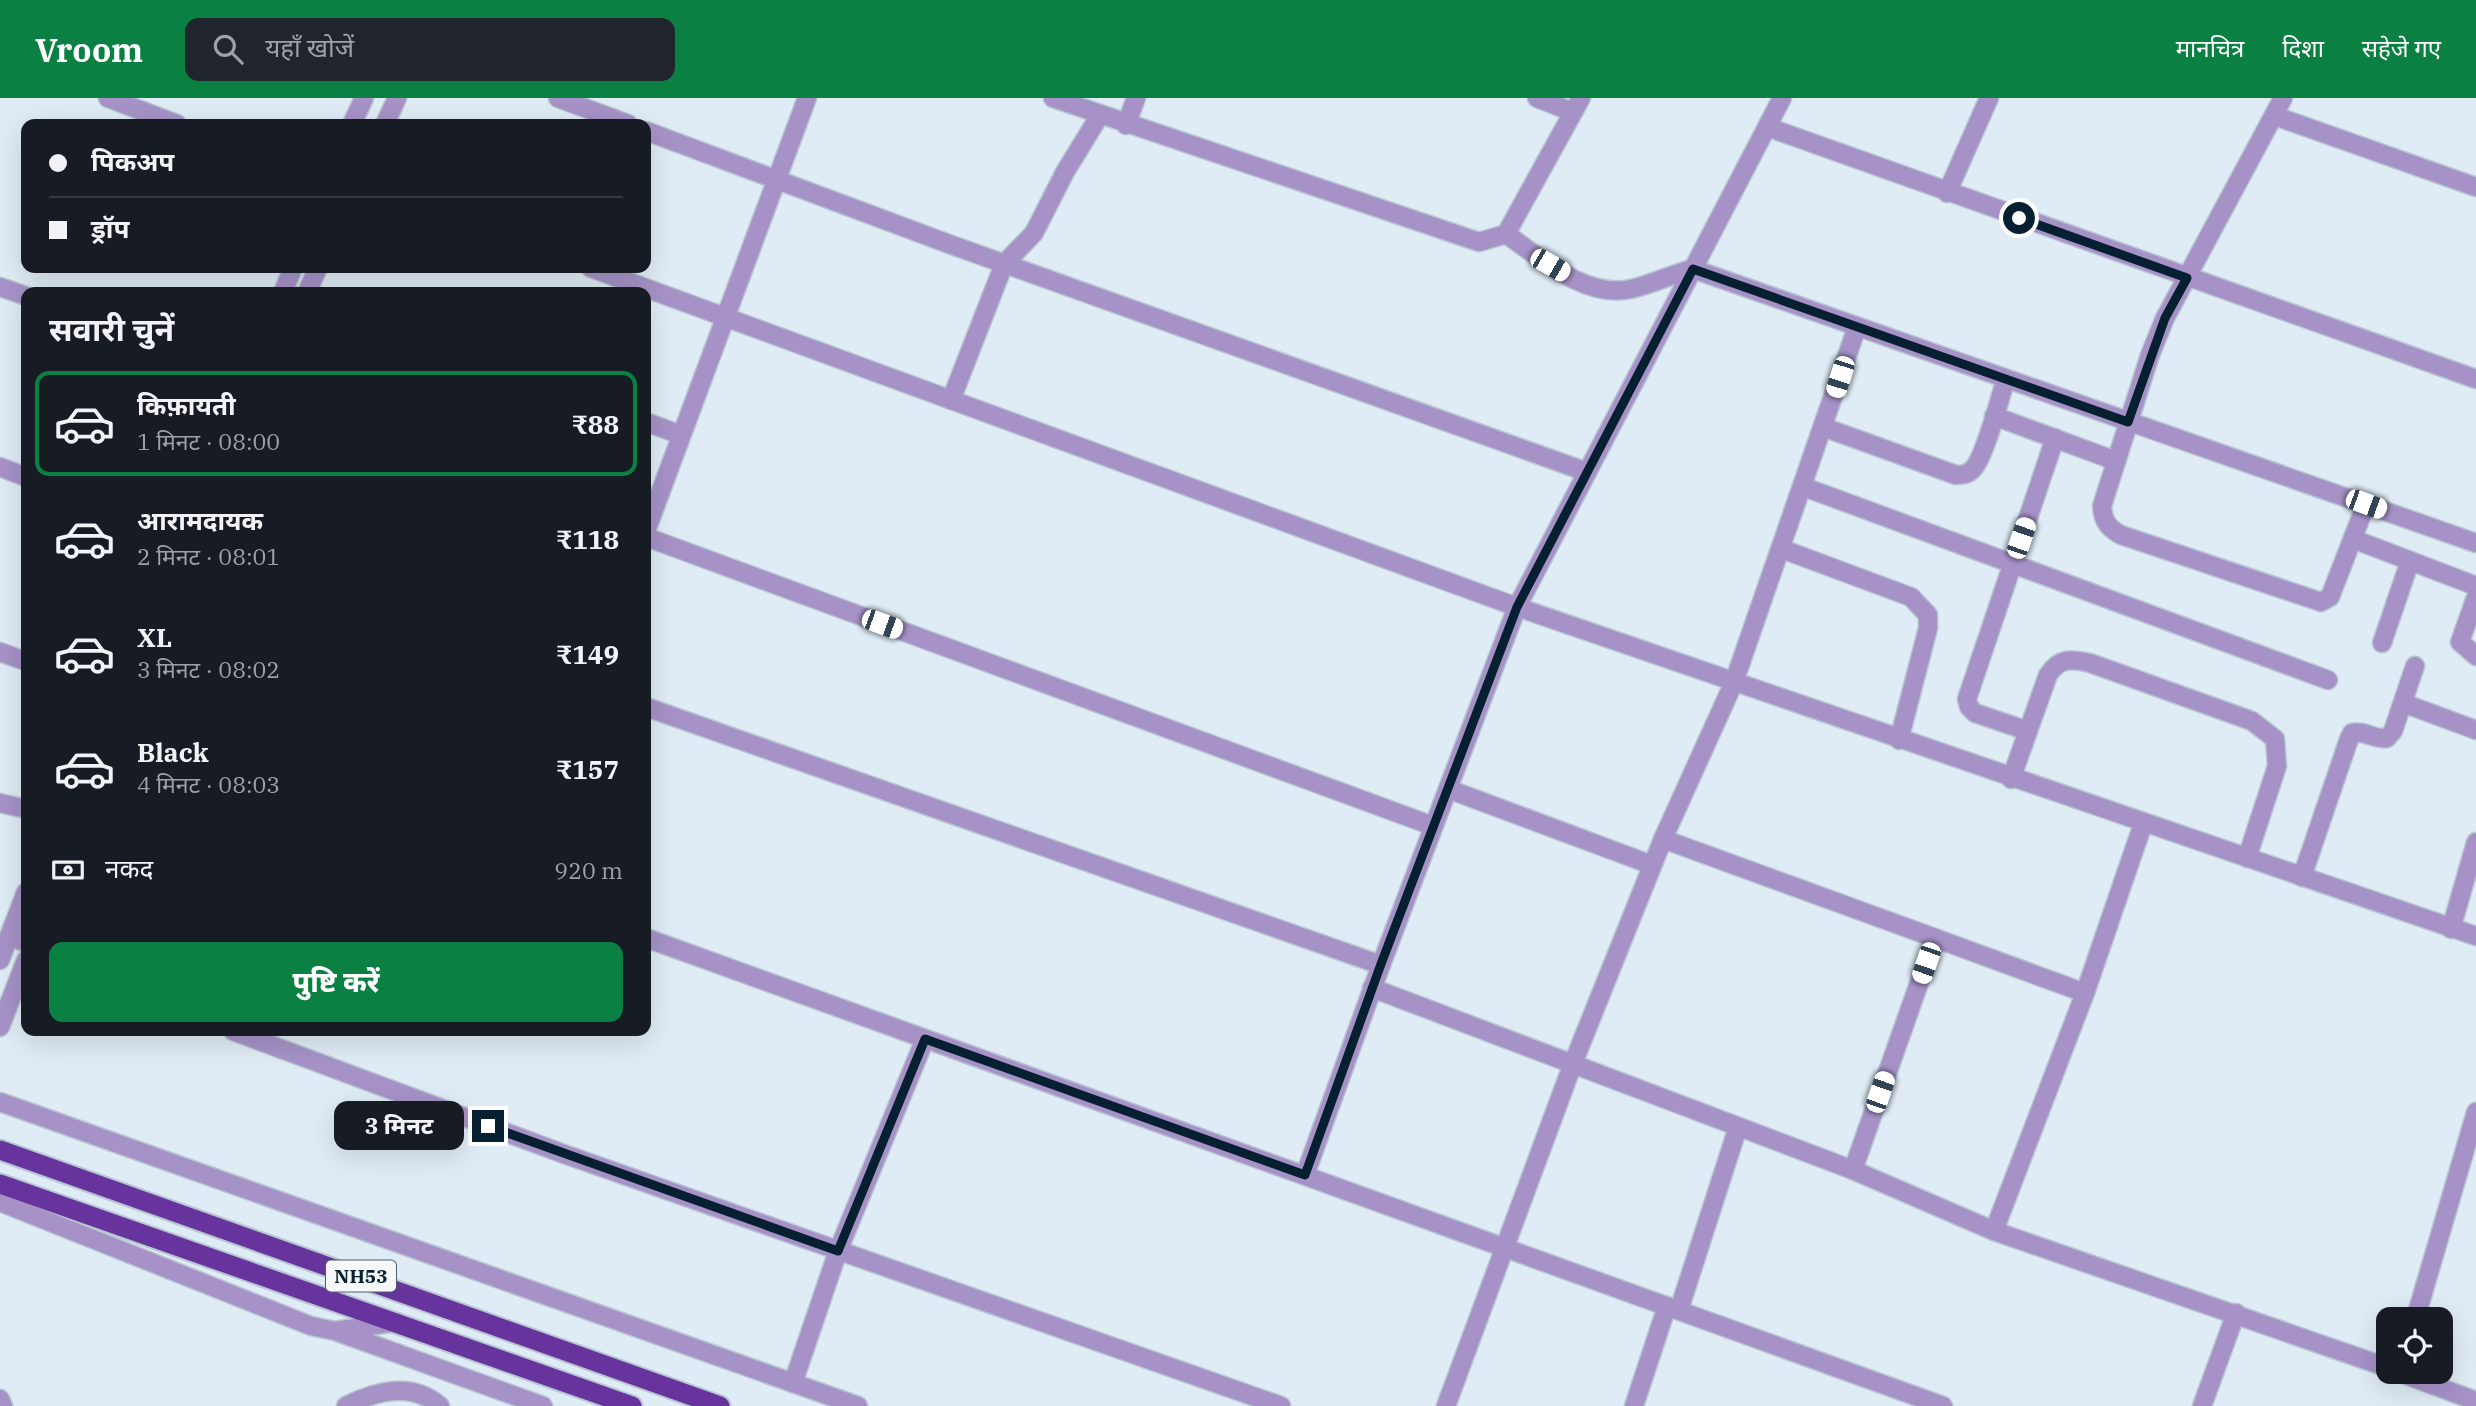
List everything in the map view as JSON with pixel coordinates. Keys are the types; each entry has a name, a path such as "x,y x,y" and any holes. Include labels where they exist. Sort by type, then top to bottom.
{"highway":[{"name":"NH53","path":"0,1150 298,1253 720,1406"},
{"name":"NH53","path":"0,1184 632,1406"}],"street":[{"path":"108,98 164,119"},
{"path":"354,119 364,98"},
{"path":"387,119 397,98"},
{"path":"558,98 615,119"},
{"path":"651,517 807,98"},
{"path":"1053,98 1126,125 1342,193 1479,242 1506,234 1577,105 1537,98"},
{"path":"1126,125 1136,98"},
{"path":"1305,1175 1372,988 1517,607 1782,98"},
{"path":"1947,193 1989,98"},
{"path":"2283,98 2165,318 2128,422 2102,506 2103,518 2110,529 2311,601 2321,602 2330,597 2366,504"},
{"path":"951,400 1004,264 1034,233 1065,172 1100,115"},
{"path":"2275,116 2476,187"},
{"path":"1767,127 2476,379"},
{"path":"651,133 1004,264 1587,472"},
{"path":"1506,234 1577,280 1604,291 1629,290 1693,269 2476,543"},
{"path":"605,273 643,287"},
{"path":"0,287 21,294"},
{"path":"651,290 1517,607 2011,779 2476,936"},
{"path":"1446,1406 1572,1066 1662,839 1734,682 1804,487 1857,327"},
{"path":"1823,427 1956,475 1974,469 2006,379"},
{"path":"1994,416 2116,461"},
{"path":"651,424 681,435"},
{"path":"2028,731 1975,713 1969,707 1967,699 2055,438"},
{"path":"0,467 21,475"},
{"path":"1804,487 2328,680"},
{"path":"651,539 1433,826"},
{"path":"2353,539 2476,586"},
{"path":"1782,549 1911,597 1928,615 1928,628 1899,740"},
{"path":"2382,643 2410,561"},
{"path":"2476,597 2460,642 2476,656"},
{"path":"0,652 21,660"},
{"path":"2011,779 2048,675 2056,664 2068,659 2090,663 2259,725 2275,738 2277,766 2247,858"},
{"path":"2302,877 2349,738 2352,733 2359,731 2380,739 2387,738 2393,731 2415,666"},
{"path":"2403,704 2476,730"},
{"path":"651,709 1381,964"},
{"path":"1448,789 1652,865"},
{"path":"0,803 21,808"},
{"path":"1994,1231 2085,993 2143,824"},
{"path":"1662,839 2085,993"},
{"path":"2451,929 2476,842"},
{"path":"21,905 0,960 21,965"},
{"path":"9,936 21,941"},
{"path":"1853,1170 1935,937"},
{"path":"651,940 1943,1406"},
{"path":"0,1027 21,976"},
{"path":"1372,988 1572,1066 1853,1170 1994,1231 2376,1363"},
{"path":"246,1036 564,1154 1281,1406"},
{"path":"793,1383 838,1251 925,1039"},
{"path":"0,1102 858,1406"},
{"path":"2419,1307 2476,1112"},
{"path":"1634,1406 1673,1308 1738,1128"},
{"path":"0,1202 276,1313 335,1331 542,1406"},
{"path":"2202,1406 2236,1313"},
{"path":"335,1331 396,1322"},
{"path":"2431,1384 2476,1401"},
{"path":"346,1406 370,1394 395,1390 414,1392 440,1406"},
{"path":"0,1398 3,1406"}],"route":[{"path":"488,1126 838,1251 925,1039 1305,1175 1381,964 1517,607 1693,269 2128,422 2165,318 2187,278 2019,218"}]}
